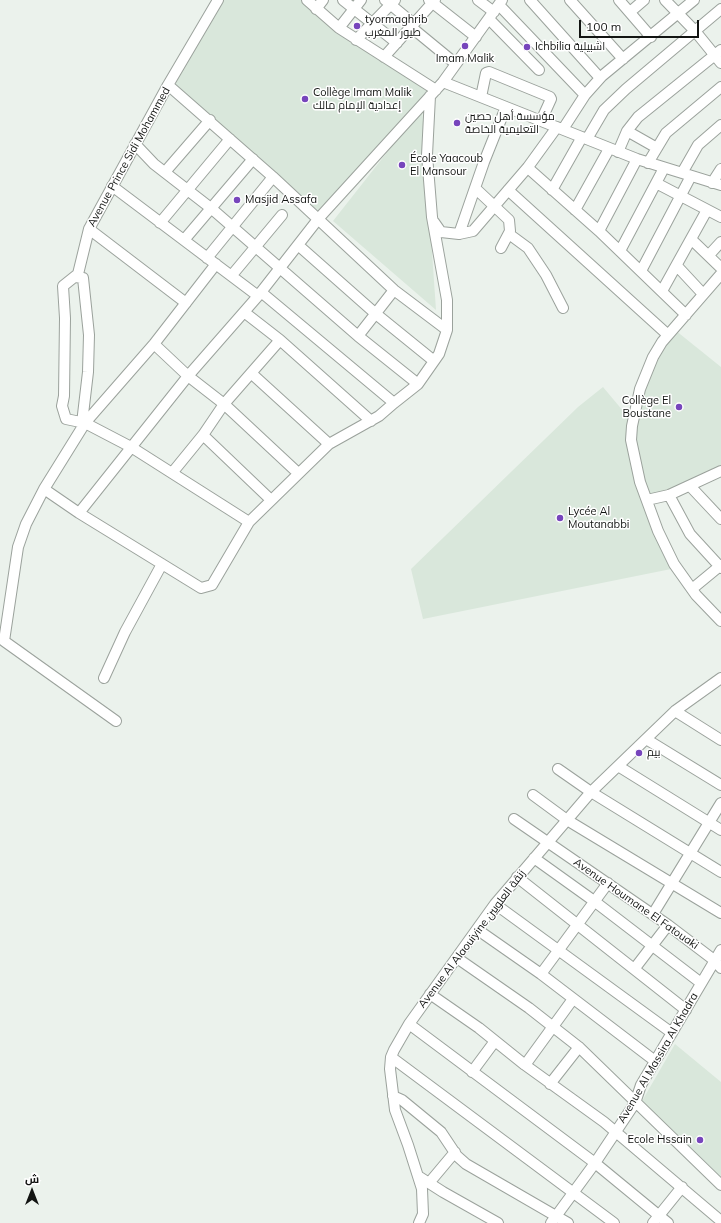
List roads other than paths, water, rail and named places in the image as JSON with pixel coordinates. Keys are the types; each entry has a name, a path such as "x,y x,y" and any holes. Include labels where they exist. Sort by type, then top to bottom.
{"street":[{"name":"Avenue Prince Sidi Mohammed","path":"84,423 66,420 62,406 64,396 64,286 78,274 89,229 168,85 218,0"},
{"path":"307,0 338,28 384,57 433,93"},
{"path":"316,9 323,0"},
{"path":"343,0 397,43"},
{"path":"338,28 361,0"},
{"path":"478,0 496,9 585,94"},
{"path":"530,0 600,78"},
{"path":"570,0 623,59"},
{"path":"619,0 651,37"},
{"path":"630,12 644,0"},
{"path":"575,210 614,150 638,117 719,56 665,0"},
{"path":"432,217 437,229 441,232 459,234 473,231 528,168 585,94 600,78 694,0"},
{"path":"384,57 432,1 476,37"},
{"path":"356,40 373,24 390,2 456,64"},
{"path":"79,514 188,376 260,294 319,218 443,82 496,9"},
{"path":"496,9 539,70"},
{"path":"552,190 584,138 604,110 626,89 721,9"},
{"path":"480,97 486,73 489,72 550,97 541,121"},
{"path":"443,82 648,163 717,184 721,169"},
{"path":"168,85 274,177 394,290 447,330"},
{"path":"648,163 666,133 721,87"},
{"path":"44,489 79,514 201,588 212,585 249,522 298,472 329,444 371,421 418,384 439,354 447,330 447,300 432,217 427,155 433,93"},
{"path":"459,234 506,108"},
{"path":"164,172 210,120"},
{"path":"641,271 682,197 687,174 698,145 721,125"},
{"path":"627,131 657,148"},
{"path":"160,223 230,139"},
{"path":"136,144 164,172 212,209 358,336 418,384"},
{"path":"184,240 212,209 253,159"},
{"path":"599,230 637,159"},
{"path":"528,168 599,230 686,315"},
{"path":"620,251 664,168"},
{"path":"207,258 274,177"},
{"path":"656,183 721,217"},
{"path":"112,186 207,258 260,294 394,403"},
{"path":"475,188 495,205 509,220 511,227 509,234 501,248"},
{"path":"508,190 668,335"},
{"path":"662,291 707,210"},
{"path":"232,275 282,215"},
{"path":"89,229 186,303"},
{"path":"509,234 528,248 546,275 563,308"},
{"path":"692,239 721,268"},
{"path":"709,255 721,242"},
{"path":"298,245 376,314 434,361"},
{"path":"116,721 4,641 18,547 26,524 44,489 84,423 154,344 216,264"},
{"path":"677,266 703,294"},
{"path":"721,274 668,335 653,357 640,389 632,426 632,453 658,531 674,564 692,589 721,621"},
{"path":"75,277 83,278 84,282 89,335 84,423"},
{"path":"358,336 394,290"},
{"path":"244,312 280,340 371,421"},
{"path":"172,473 203,435 224,404 280,340"},
{"path":"154,344 188,376 224,404 298,472"},
{"path":"251,373 329,444"},
{"path":"84,423 131,447 249,522"},
{"path":"203,435 271,500"},
{"path":"647,500 668,495 721,471"},
{"path":"690,486 721,519"},
{"path":"668,495 690,534 720,567 692,589"},
{"path":"104,678 125,632 162,564"},
{"name":"Avenue Al Alaouiyine زنقة العلويين","path":"419,1223 423,1214 423,1208 418,1176 395,1110 390,1069 391,1057 409,1024 478,930 495,904 591,792 675,710 721,678"},
{"path":"675,710 721,740"},
{"path":"646,739 721,785"},
{"path":"618,766 721,830"},
{"path":"558,769 591,792 721,872"},
{"path":"533,795 567,820 672,882 721,913"},
{"path":"652,914 721,803"},
{"name":"Avenue Houmane El Fatouaki","path":"514,819 668,925 714,960 721,968"},
{"path":"534,858 594,901 700,983"},
{"path":"517,877 577,925 635,968 686,1010"},
{"path":"541,974 608,883"},
{"path":"495,904 672,1033"},
{"path":"635,968 668,925"},
{"path":"478,930 541,974 654,1061"},
{"name":"Avenue Al Massira Al Khadra","path":"554,1219 595,1163 634,1103 641,1085 654,1061 721,950"},
{"path":"457,958 553,1026 579,1047 634,1103 721,1185"},
{"path":"430,994 525,1066 615,1131 721,1221"},
{"path":"525,1066 573,999"},
{"path":"409,1024 595,1163 656,1219 668,1223"},
{"path":"472,1072 494,1041"},
{"path":"550,1084 579,1047"},
{"path":"391,1057 614,1223"},
{"path":"393,1096 402,1100 440,1132 466,1164 554,1219 568,1223"},
{"path":"429,1183 455,1152"},
{"path":"418,1176 498,1223"},
{"path":"656,1219 682,1187"}],"place":[{"name":"tyormaghrib طيور المغرب","path":"357,26"},
{"name":"Imam Malik","path":"465,46"},
{"name":"Ichbilia اشبيلية","path":"527,47"},
{"name":"Collège Imam Malik إعدادية الإمام مالك","path":"305,99"},
{"name":"مؤسسة أهل حصين التعليمية الخاصة","path":"457,123"},
{"name":"École Yaacoub El Mansour","path":"402,165"},
{"name":"Masjid Assafa","path":"237,200"},
{"name":"Collège El Boustane","path":"679,407"},
{"name":"Lycée Al Moutanabbi","path":"560,518"},
{"name":"بيم","path":"639,753"},
{"name":"Ecole Hssain","path":"700,1140"}]}
